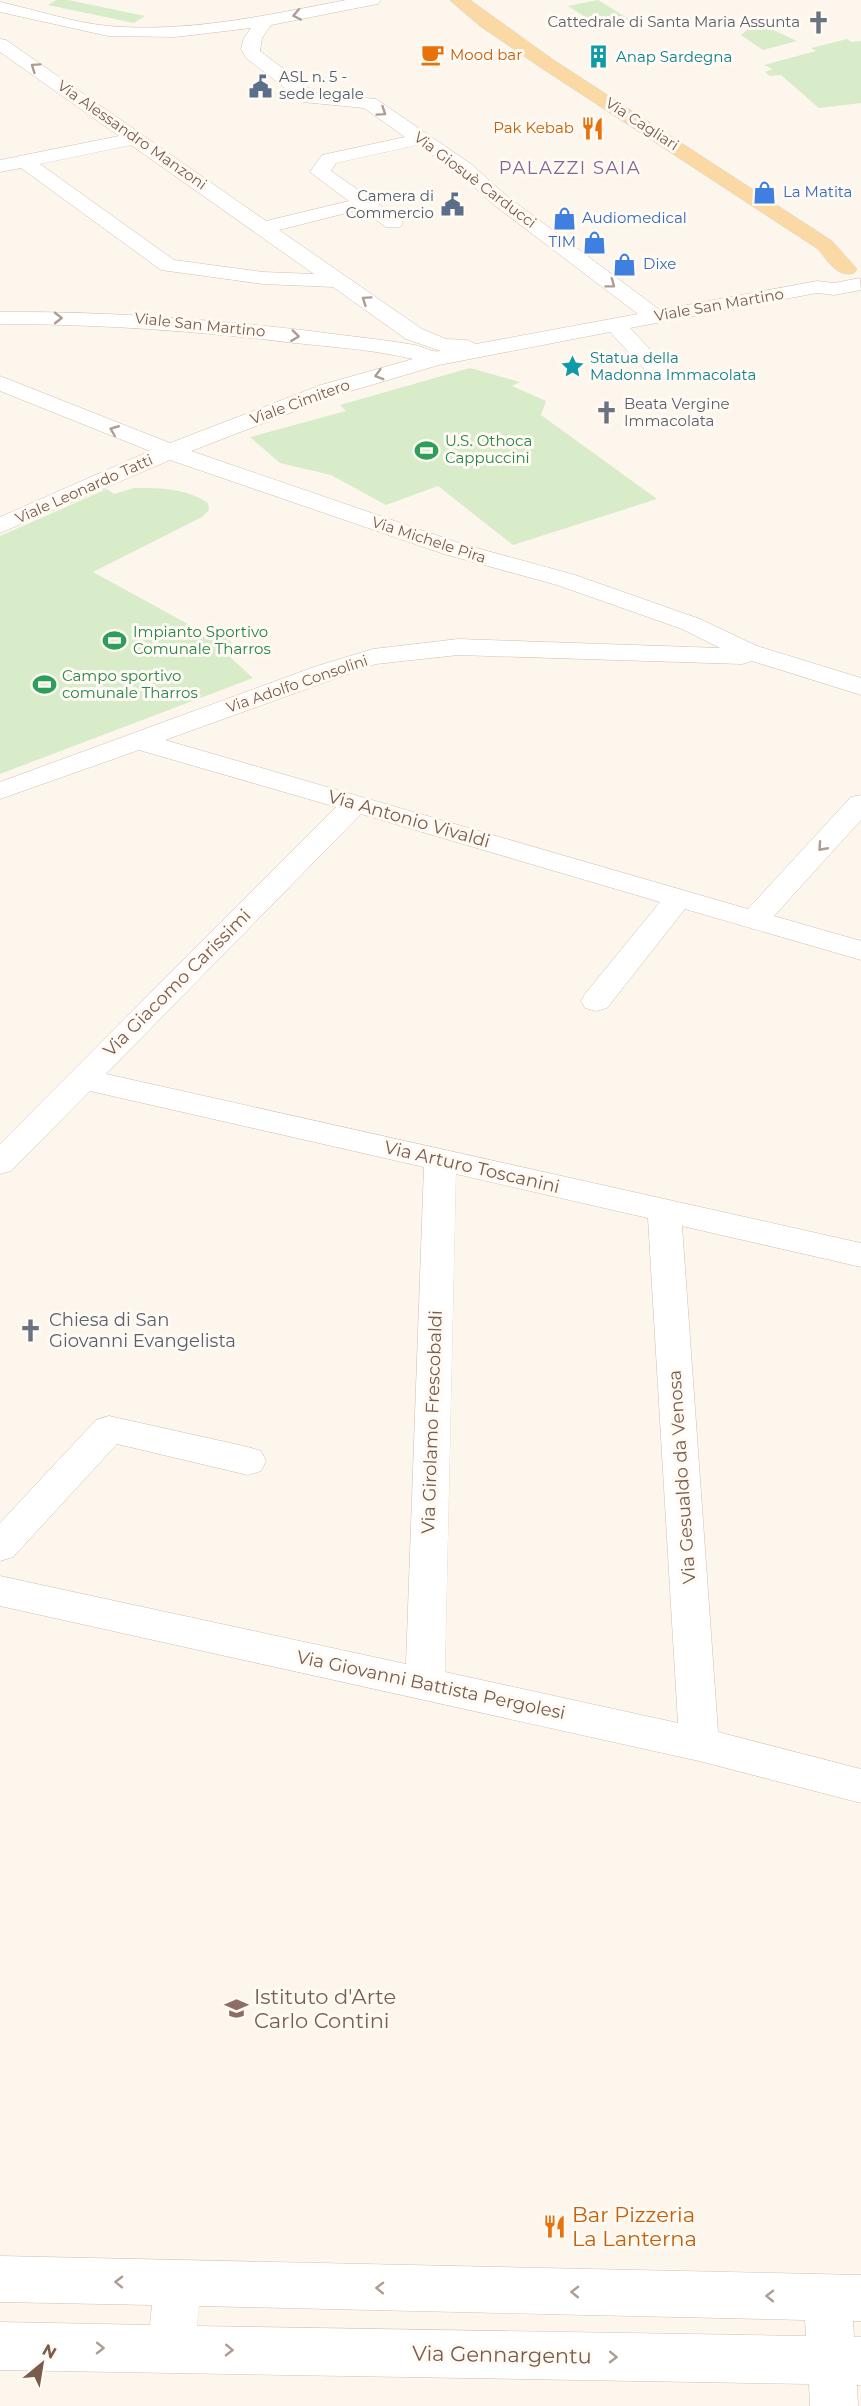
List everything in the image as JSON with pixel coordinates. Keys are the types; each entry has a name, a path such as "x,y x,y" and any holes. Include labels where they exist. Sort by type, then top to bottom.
{"main road":[{"name":"Via Cagliari","path":"459,0 486,22 546,63 827,246 856,272"}],"street":[{"path":"178,32 264,22 372,0"},
{"path":"0,7 106,30 210,35 250,49 253,38 264,22"},
{"name":"Via Alessandro Manzoni","path":"0,44 414,334 443,345 487,348"},
{"name":"Via Giosuè Carducci","path":"250,49 252,54 310,98 369,103 464,168 501,201 656,317"},
{"path":"0,166 136,138"},
{"path":"393,224 320,172 329,159 421,139"},
{"path":"24,161 168,266 263,278 338,281"},
{"path":"263,228 347,207"},
{"name":"Viale San Martino","path":"3,315 126,318 227,327 398,349 416,352 435,359 823,286 834,289 856,272"},
{"path":"615,325 662,374"},
{"path":"398,349 414,334"},
{"name":"Viale Cimitero","path":"168,452 329,390 435,359"},
{"name":"Via Michele Pira","path":"0,383 168,452 453,549 566,580 691,624 748,651 861,687"},
{"name":"Viale Leonardo Tatti","path":"0,526 168,452"},
{"name":"Via Adolfo Consolini","path":"0,791 373,657 458,647 742,656 748,651"},
{"name":"Via Antonio Vivaldi","path":"139,741 861,951"},
{"path":"755,920 861,803"},
{"name":"Via Giacomo Carissimi","path":"0,1163 355,804"},
{"path":"596,1001 679,897"},
{"name":"Via Arturo Toscanini","path":"83,1079 861,1255"},
{"name":"Via Girolamo Frescobaldi","path":"424,1684 440,1160"},
{"name":"Via Gesualdo da Venosa","path":"664,1210 699,1744"},
{"path":"0,1547 109,1429 248,1461"},
{"name":"Via Giovanni Battista Pergolesi","path":"0,1591 699,1744 861,1786"},
{"name":"Via Gennargentu","path":"0,2279 845,2298 843,2376 171,2349 0,2346"},
{"path":"171,2349 178,2283"}],"green space":[{"path":"56,0 68,0 145,16 134,23 48,5"},
{"path":"598,0 632,21 601,27 568,6"},
{"path":"754,24 763,25 797,41 763,50 741,35"},
{"path":"847,39 851,42 861,41 861,103 819,108 781,75 770,76 765,72 773,69 764,65 816,51 811,48"},
{"name":"U.S. Othoca Cappuccini","path":"470,368 520,382 512,386 546,401 541,415 657,499 513,545 438,486 386,505 331,475 280,463 250,437 346,411 340,405"},
{"name":"Impianto Sportivo Comunale Tharros","path":"134,488 163,489 191,494 208,503 209,510 202,517 93,572 197,629 221,630 238,651 230,657 253,678 0,774 0,536 107,489 114,494"}],"place":[{"name":"Cattedrale di Santa Maria Assunta","path":"818,22"},
{"name":"Mood bar","path":"432,55"},
{"name":"Anap Sardegna","path":"598,57"},
{"name":"ASL n. 5 - sede legale","path":"261,86"},
{"name":"Pak Kebab","path":"592,128"},
{"name":"La Matita","path":"765,192"},
{"name":"Camera di Commercio","path":"452,205"},
{"name":"Audiomedical","path":"564,218"},
{"name":"TIM","path":"594,242"},
{"name":"Dixe","path":"625,264"},
{"name":"Statua della Madonna Immacolata","path":"572,367"},
{"name":"Beata Vergine Immacolata","path":"606,413"},
{"name":"U.S. Othoca Cappuccini","path":"427,450"},
{"name":"Impianto Sportivo Comunale Tharros","path":"115,641"},
{"name":"Campo sportivo comunale Tharros","path":"44,685"},
{"name":"Chiesa di San Giovanni Evangelista","path":"31,1330"},
{"name":"Istituto d'Arte Carlo Contini","path":"236,2009"},
{"name":"Bar Pizzeria La Lanterna","path":"554,2227"}],"district":[{"name":"PALAZZI SAIA","path":"570,168"}]}
